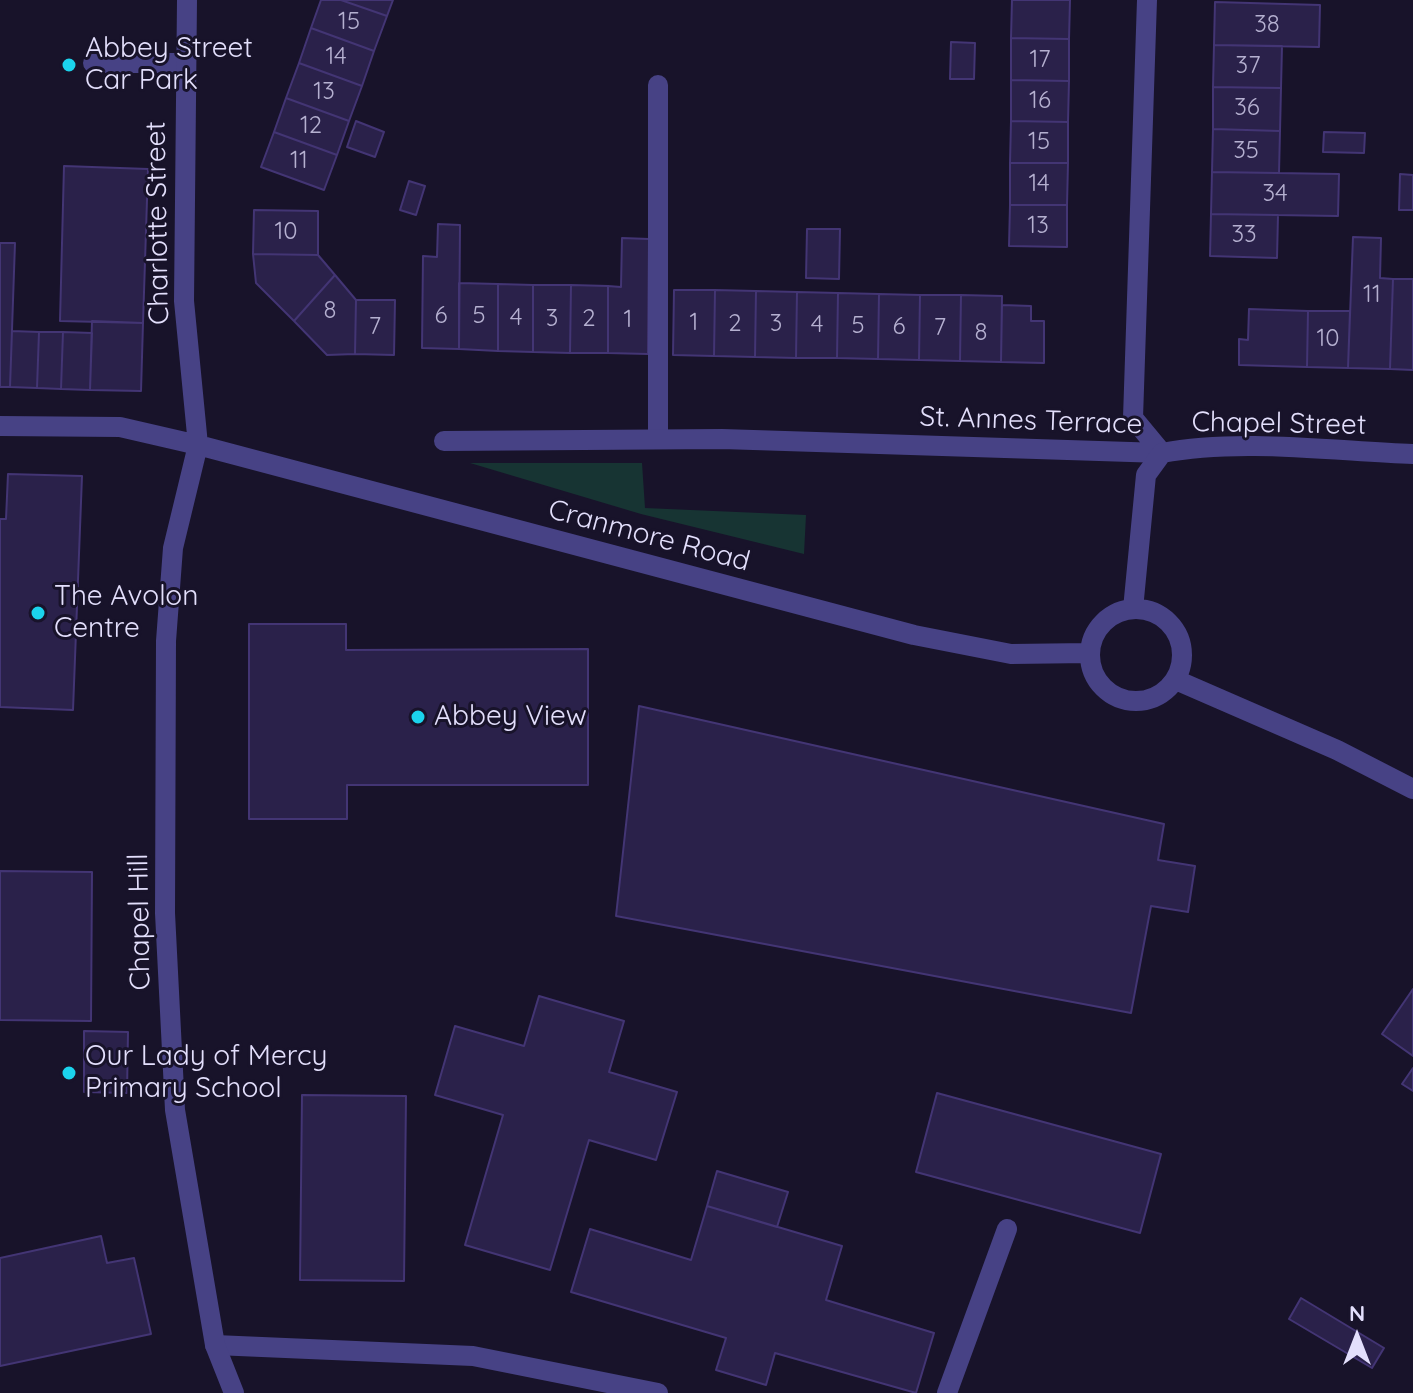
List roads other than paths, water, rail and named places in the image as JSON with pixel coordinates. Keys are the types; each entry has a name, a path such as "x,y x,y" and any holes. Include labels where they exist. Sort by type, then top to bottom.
{"street":[{"name":"Charlotte Street","path":"187,0 184,301 198,445"},
{"path":"186,23 203,0"},
{"name":"St. Annes Terrace","path":"1147,0 1133,418 1162,453"},
{"path":"93,63 185,63"},
{"path":"658,85 658,439"},
{"path":"0,426 120,427 198,445"},
{"name":"St. Annes Terrace","path":"444,441 722,439 1162,453"},
{"name":"Cranmore Road","path":"198,445 914,635 1011,654 1089,653"},
{"name":"Chapel Hill","path":"198,445 172,564 166,641 165,913 175,1110 215,1345 234,1393"},
{"name":"Chapel Street","path":"1133,609 1140,511 1146,475 1162,453 1186,448 1238,448 1413,454"},
{"path":"1133,609 1159,615 1177,634 1182,649 1176,680 1159,696 1144,701 1128,701 1113,696 1098,683 1089,653 1100,626 1117,612 1133,609"},
{"path":"1176,680 1337,750 1413,789"},
{"path":"947,1393 1007,1229"},
{"path":"215,1345 473,1356 658,1393"}],"place":[{"name":"Abbey Street Car Park","path":"69,65"},
{"name":"The Avolon Centre","path":"38,613"},
{"name":"Abbey View","path":"418,717"},
{"name":"Our Lady of Mercy Primary School","path":"69,1073"}]}
